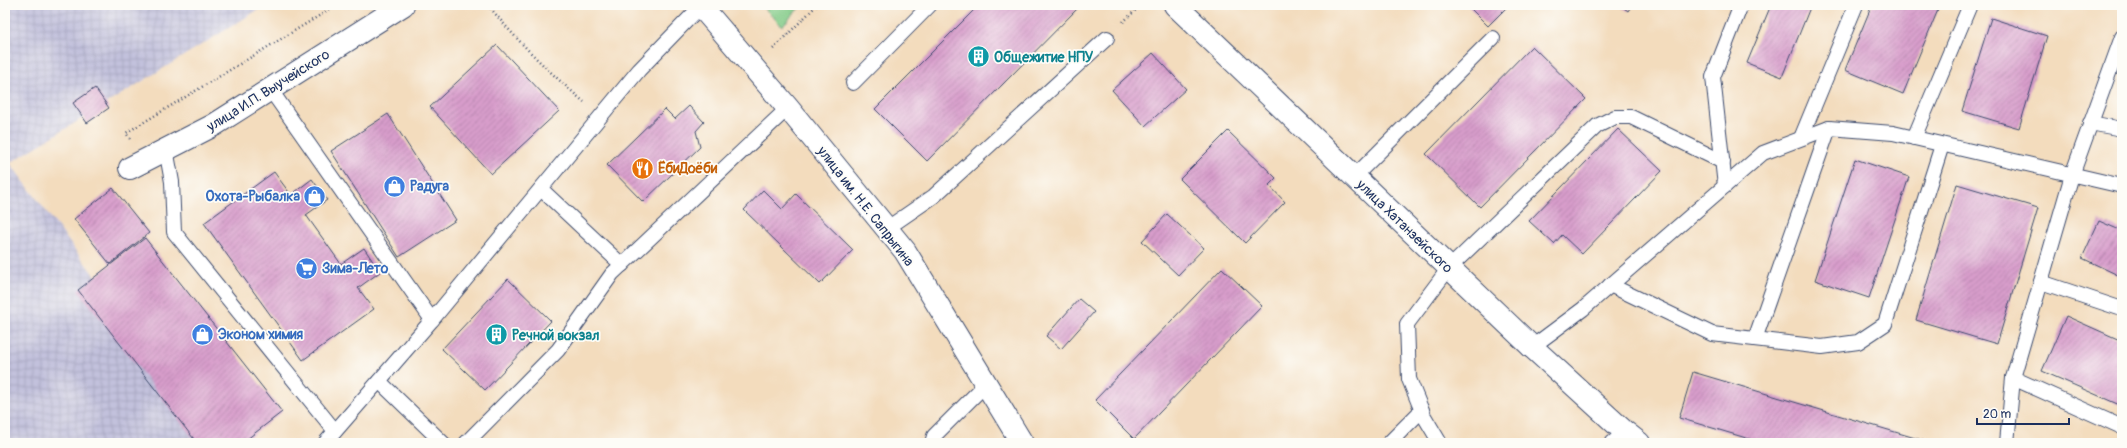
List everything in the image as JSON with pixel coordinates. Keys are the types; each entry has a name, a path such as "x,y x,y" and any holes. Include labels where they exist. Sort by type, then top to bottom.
{"street":[{"name":"улица И.П. Выучейского","path":"137,164 214,125 403,5"},
{"name":"улица им. Н.Е. Сапрыгина","path":"700,5 788,108 904,252 987,383 1022,443"},
{"name":"улица Хатанзейского","path":"1185,8 1354,177 1626,439"}],"lane":[{"path":"325,443 432,320 639,70 700,5"},
{"path":"853,83 930,5"},
{"path":"1725,186 1713,77 1741,5"},
{"path":"1802,138 1856,5"},
{"path":"1914,138 1970,5"},
{"path":"2007,443 2013,378 2072,174 2122,37"},
{"path":"886,229 934,196 1107,38"},
{"path":"1354,177 1493,38"},
{"path":"270,89 432,320"},
{"path":"466,443 558,350 612,274 788,108"},
{"path":"1440,443 1422,410 1409,379 1407,324 1449,268 1597,126 1615,117 1631,117 1722,162"},
{"path":"2090,123 2122,129"},
{"path":"1755,339 1829,128"},
{"path":"1532,347 1583,309 1763,153 1829,128 1893,133 2122,186"},
{"path":"1610,285 1712,334 1822,347 1858,342 1885,324 1942,145"},
{"path":"166,149 172,182 174,232 335,431"},
{"path":"541,189 622,265"},
{"path":"2041,282 2122,309"},
{"path":"2013,378 2122,427"},
{"path":"380,381 443,443"},
{"path":"930,441 987,383"},
{"path":"1389,443 1422,410"}],"path":[{"path":"137,164 126,134 337,5"},
{"path":"488,5 509,31 545,68 601,117"},
{"path":"754,68 817,5"}],"shaded area":[{"path":"5,5 266,5 10,163 220,443 5,443"}],"green space":[{"path":"761,5 802,5 782,26"}],"building":[{"name":"Общежитие НПУ","path":"979,5 1081,5 927,161 875,109"},
{"path":"1467,5 1509,5 1488,26"},
{"path":"1620,5 1632,5 1628,11"},
{"path":"1771,5 1811,5 1782,77 1747,63"},
{"path":"1872,5 1940,5 1903,94 1845,70"},
{"path":"1991,18 2047,36 2019,128 1962,111"},
{"path":"497,45 559,111 491,174 430,107"},
{"path":"1532,46 1586,99 1480,207 1426,154"},
{"path":"1153,53 1186,89 1145,126 1112,90"},
{"path":"95,88 109,108 87,123 73,103"},
{"path":"689,106 704,122 696,131 700,147 643,202 607,165 665,109 675,119"},
{"name":"Радуга","path":"388,114 456,220 399,257 331,151"},
{"path":"1618,129 1662,171 1582,254 1562,235 1554,244 1529,221"},
{"path":"1228,131 1276,178 1269,185 1285,202 1245,243 1180,179"},
{"path":"1855,159 1909,177 1869,298 1815,280"},
{"name":"Зима-Лето","path":"274,172 291,195 312,179 327,200 306,215 341,264 364,248 380,272 358,288 374,309 303,360 204,223"},
{"path":"1957,184 2038,208 1997,344 1916,320"},
{"path":"113,188 149,233 110,264 74,219"},
{"path":"763,190 782,209 796,194 853,250 820,284 744,210"},
{"path":"1167,214 1204,248 1178,275 1142,241"},
{"path":"2099,221 2122,231 2122,277 2082,258"},
{"path":"145,238 282,412 242,443 197,443 78,290"},
{"path":"1222,268 1262,306 1134,439 1095,400"},
{"name":"Речной вокзал","path":"508,279 551,321 485,390 442,349"},
{"path":"1079,299 1094,312 1061,349 1046,336"},
{"path":"2066,316 2122,341 2122,406 2042,371"},
{"path":"1693,372 1932,443 1763,443 1679,418"}],"place":[{"name":"Общежитие НПУ","path":"978,57"},
{"name":"ЁбиДоёби","path":"642,168"},
{"name":"Радуга","path":"394,186"},
{"name":"Охота-Рыбалка","path":"315,196"},
{"name":"Зима-Лето","path":"307,268"},
{"name":"Эконом химия","path":"203,334"},
{"name":"Речной вокзал","path":"496,335"}]}
